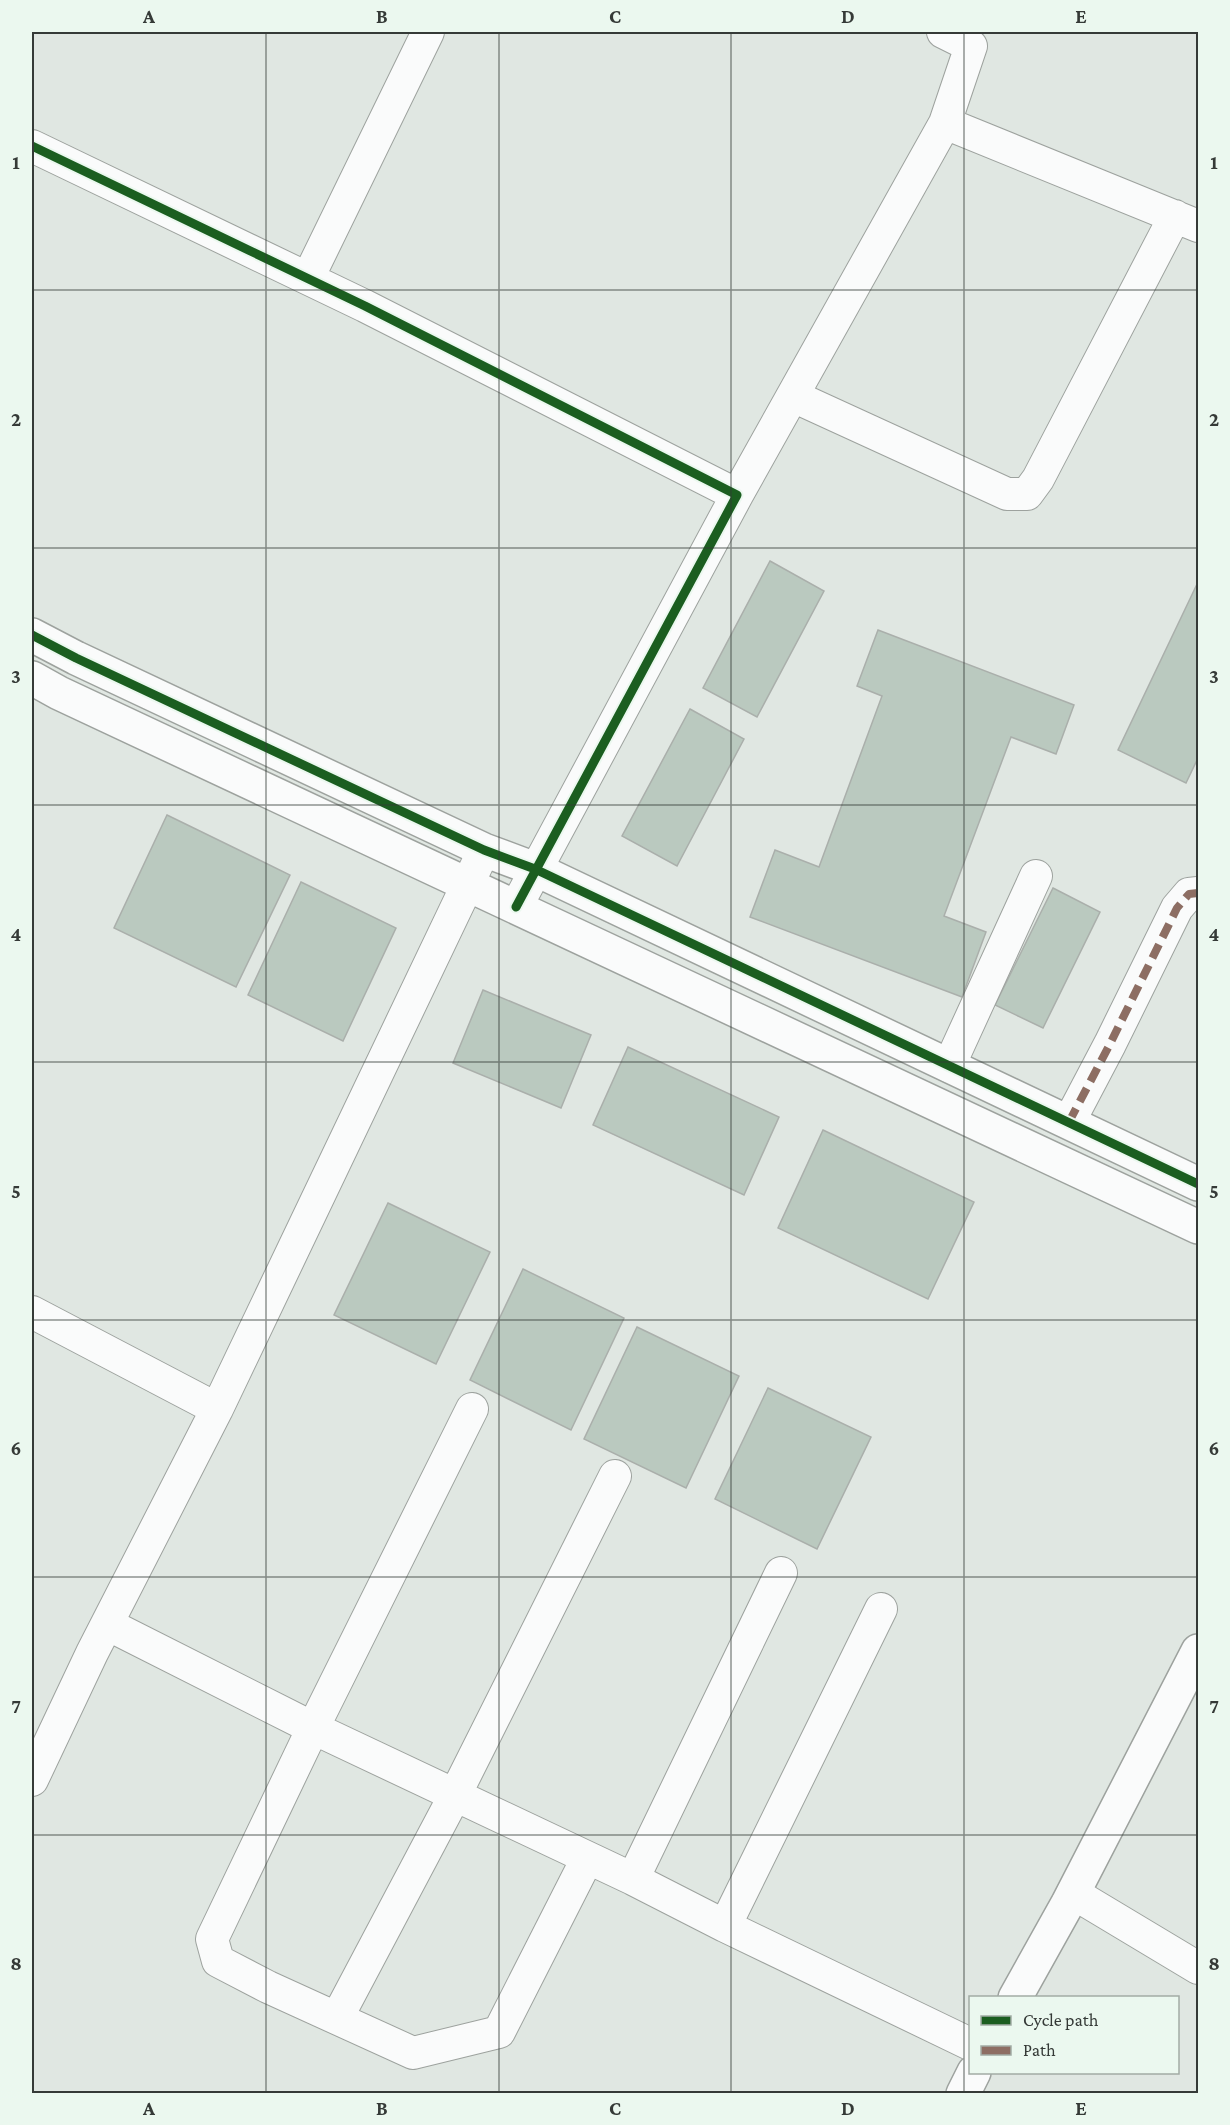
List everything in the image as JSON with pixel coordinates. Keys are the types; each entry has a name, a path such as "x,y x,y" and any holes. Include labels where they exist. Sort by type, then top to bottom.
{"street":[{"path":"308,278 428,32"},
{"path":"516,907 737,495 945,123 971,46 943,32"},
{"path":"793,396 1007,494 1027,494 1038,479 1187,221 945,123"},
{"path":"32,146 308,278 737,495"},
{"path":"32,635 76,658 484,850 535,869 1198,1184"},
{"path":"32,678 59,693 1198,1227"},
{"path":"32,1780 107,1624 217,1409 466,883 484,850"},
{"path":"949,1066 1036,876"},
{"path":"1069,1122 1177,908 1189,894 1198,893"},
{"path":"32,1312 217,1409"},
{"path":"472,1409 313,1728 212,1939 218,1961 413,2053 499,2032 587,1858"},
{"path":"337,2018 455,1795 615,1476"},
{"path":"633,1879 781,1574"},
{"path":"725,1926 881,1609"},
{"path":"107,1624 313,1728 633,1879 969,2044"},
{"path":"1016,1996 1073,1893 1198,1651"},
{"path":"1073,1893 1198,1968"},
{"path":"963,2094 973,2074"}],"building":[{"path":"770,561 824,591 757,717 703,688"},
{"path":"1198,582 1198,758 1186,783 1118,750"},
{"path":"878,630 1074,705 1056,754 1011,737 944,916 986,932 962,997 750,917 775,850 819,867 882,696 857,686"},
{"path":"690,709 744,739 677,866 622,836"},
{"path":"167,815 290,875 236,987 114,928"},
{"path":"301,882 396,928 343,1041 248,995"},
{"path":"1053,888 1100,912 1043,1028 995,1005"},
{"path":"483,990 591,1035 561,1108 453,1063"},
{"path":"628,1047 779,1117 744,1195 593,1125"},
{"path":"823,1130 974,1202 928,1299 778,1228"},
{"path":"388,1203 490,1252 436,1364 334,1315"},
{"path":"523,1269 624,1318 571,1430 470,1380"},
{"path":"637,1327 739,1376 686,1488 584,1439"},
{"path":"768,1388 871,1437 817,1549 715,1499"}],"marked path":[{"path":"1069,1122 1177,908 1189,894 1198,893"}],"cycle path":[{"path":"32,146 365,306 737,495 516,907"},
{"path":"32,635 76,658 484,850 535,869 1198,1184"}]}
